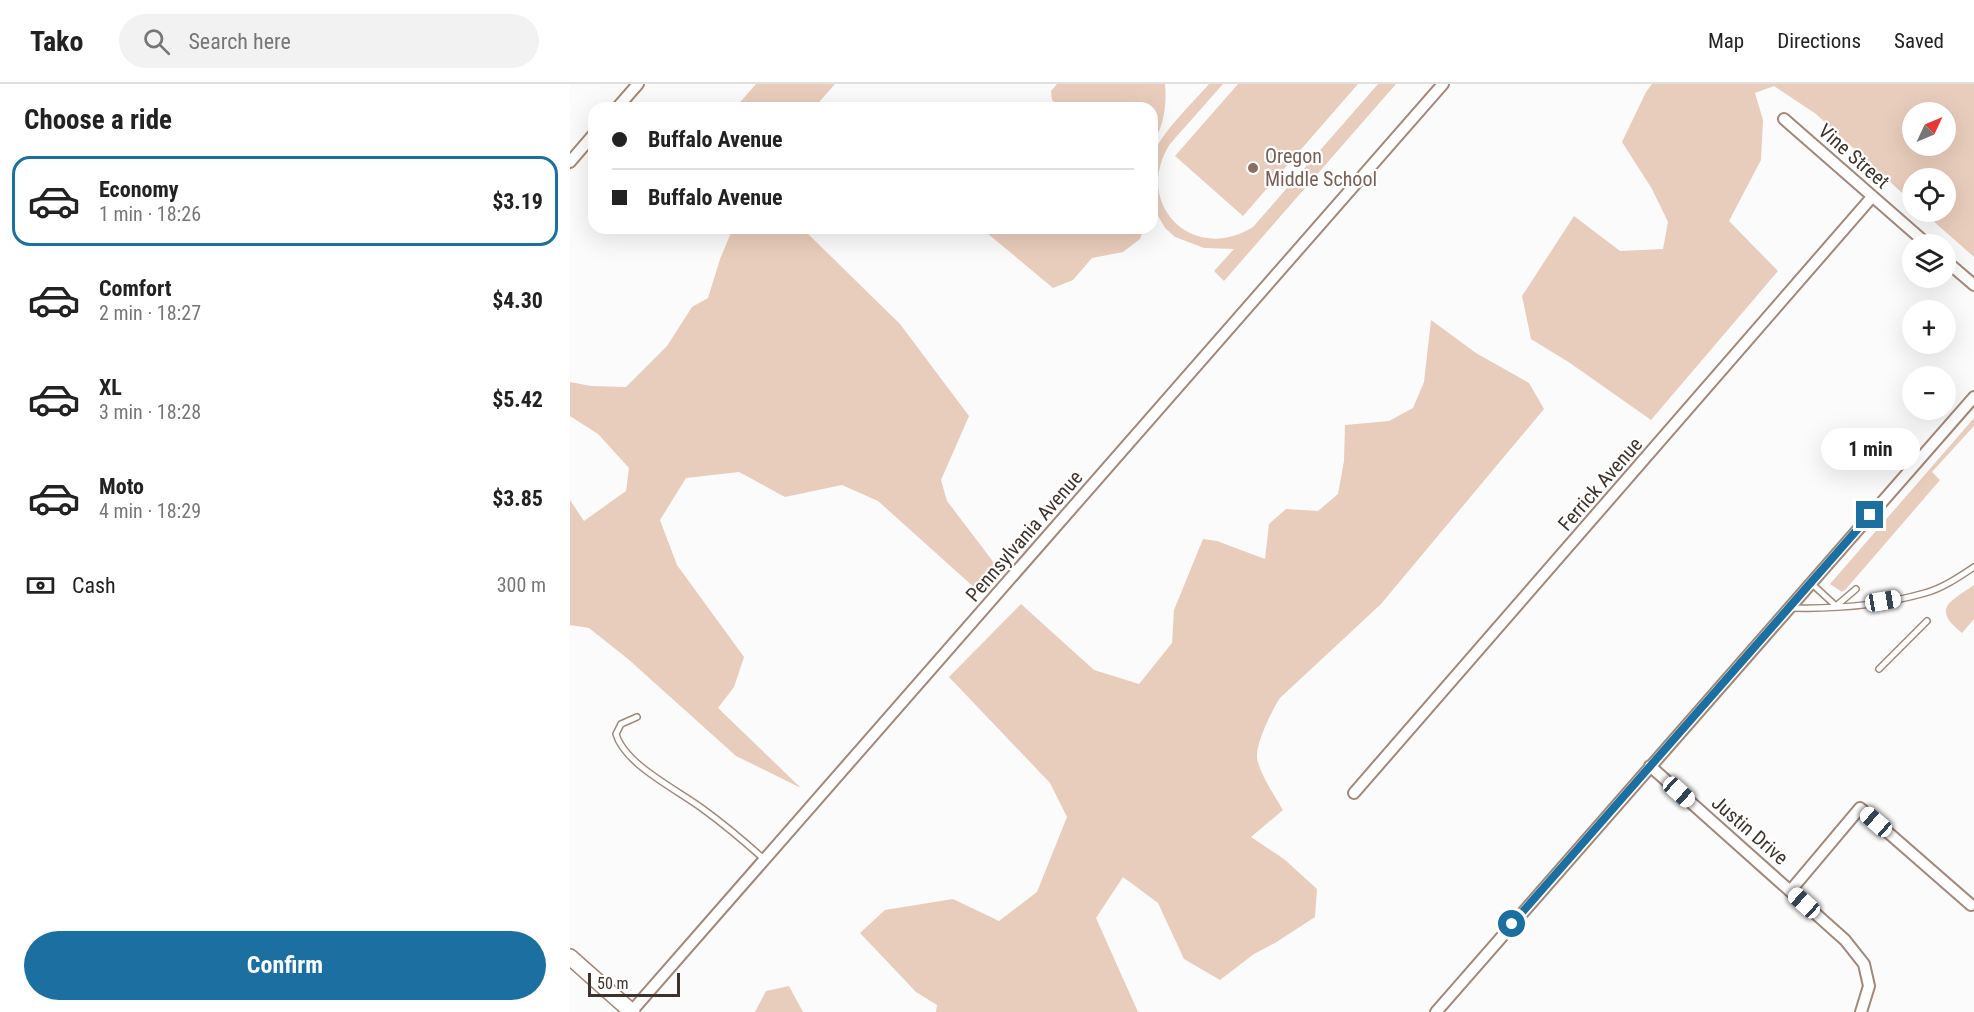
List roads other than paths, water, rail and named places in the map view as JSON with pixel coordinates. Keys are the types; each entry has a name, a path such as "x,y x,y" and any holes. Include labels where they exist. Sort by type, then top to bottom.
{"street":[{"path":"622,102 638,84"},
{"name":"Pennsylvania Avenue","path":"632,1012 1443,84"},
{"name":"Vine Street","path":"1784,119 1915,234"},
{"path":"570,162 588,141"},
{"name":"Ferrick Avenue","path":"1354,794 1872,197"},
{"path":"1956,270 1974,285"},
{"path":"1436,1012 1974,397"},
{"name":"Justin Drive","path":"1650,766 1845,940 1864,964 1869,986 1861,1012"},
{"path":"1791,890 1860,808 1971,905"},
{"path":"570,957 632,1012"}],"lane":[{"path":"1789,608 1867,604 1926,593 1946,585 1974,567"},
{"path":"1811,583 1836,606"},
{"path":"1836,606 1856,590"},
{"path":"1879,669 1927,621"},
{"path":"637,717 621,724 616,734 625,750 652,775 701,807 765,860"}],"place":[{"name":"Oregon Middle School","path":"1253,168"}]}
